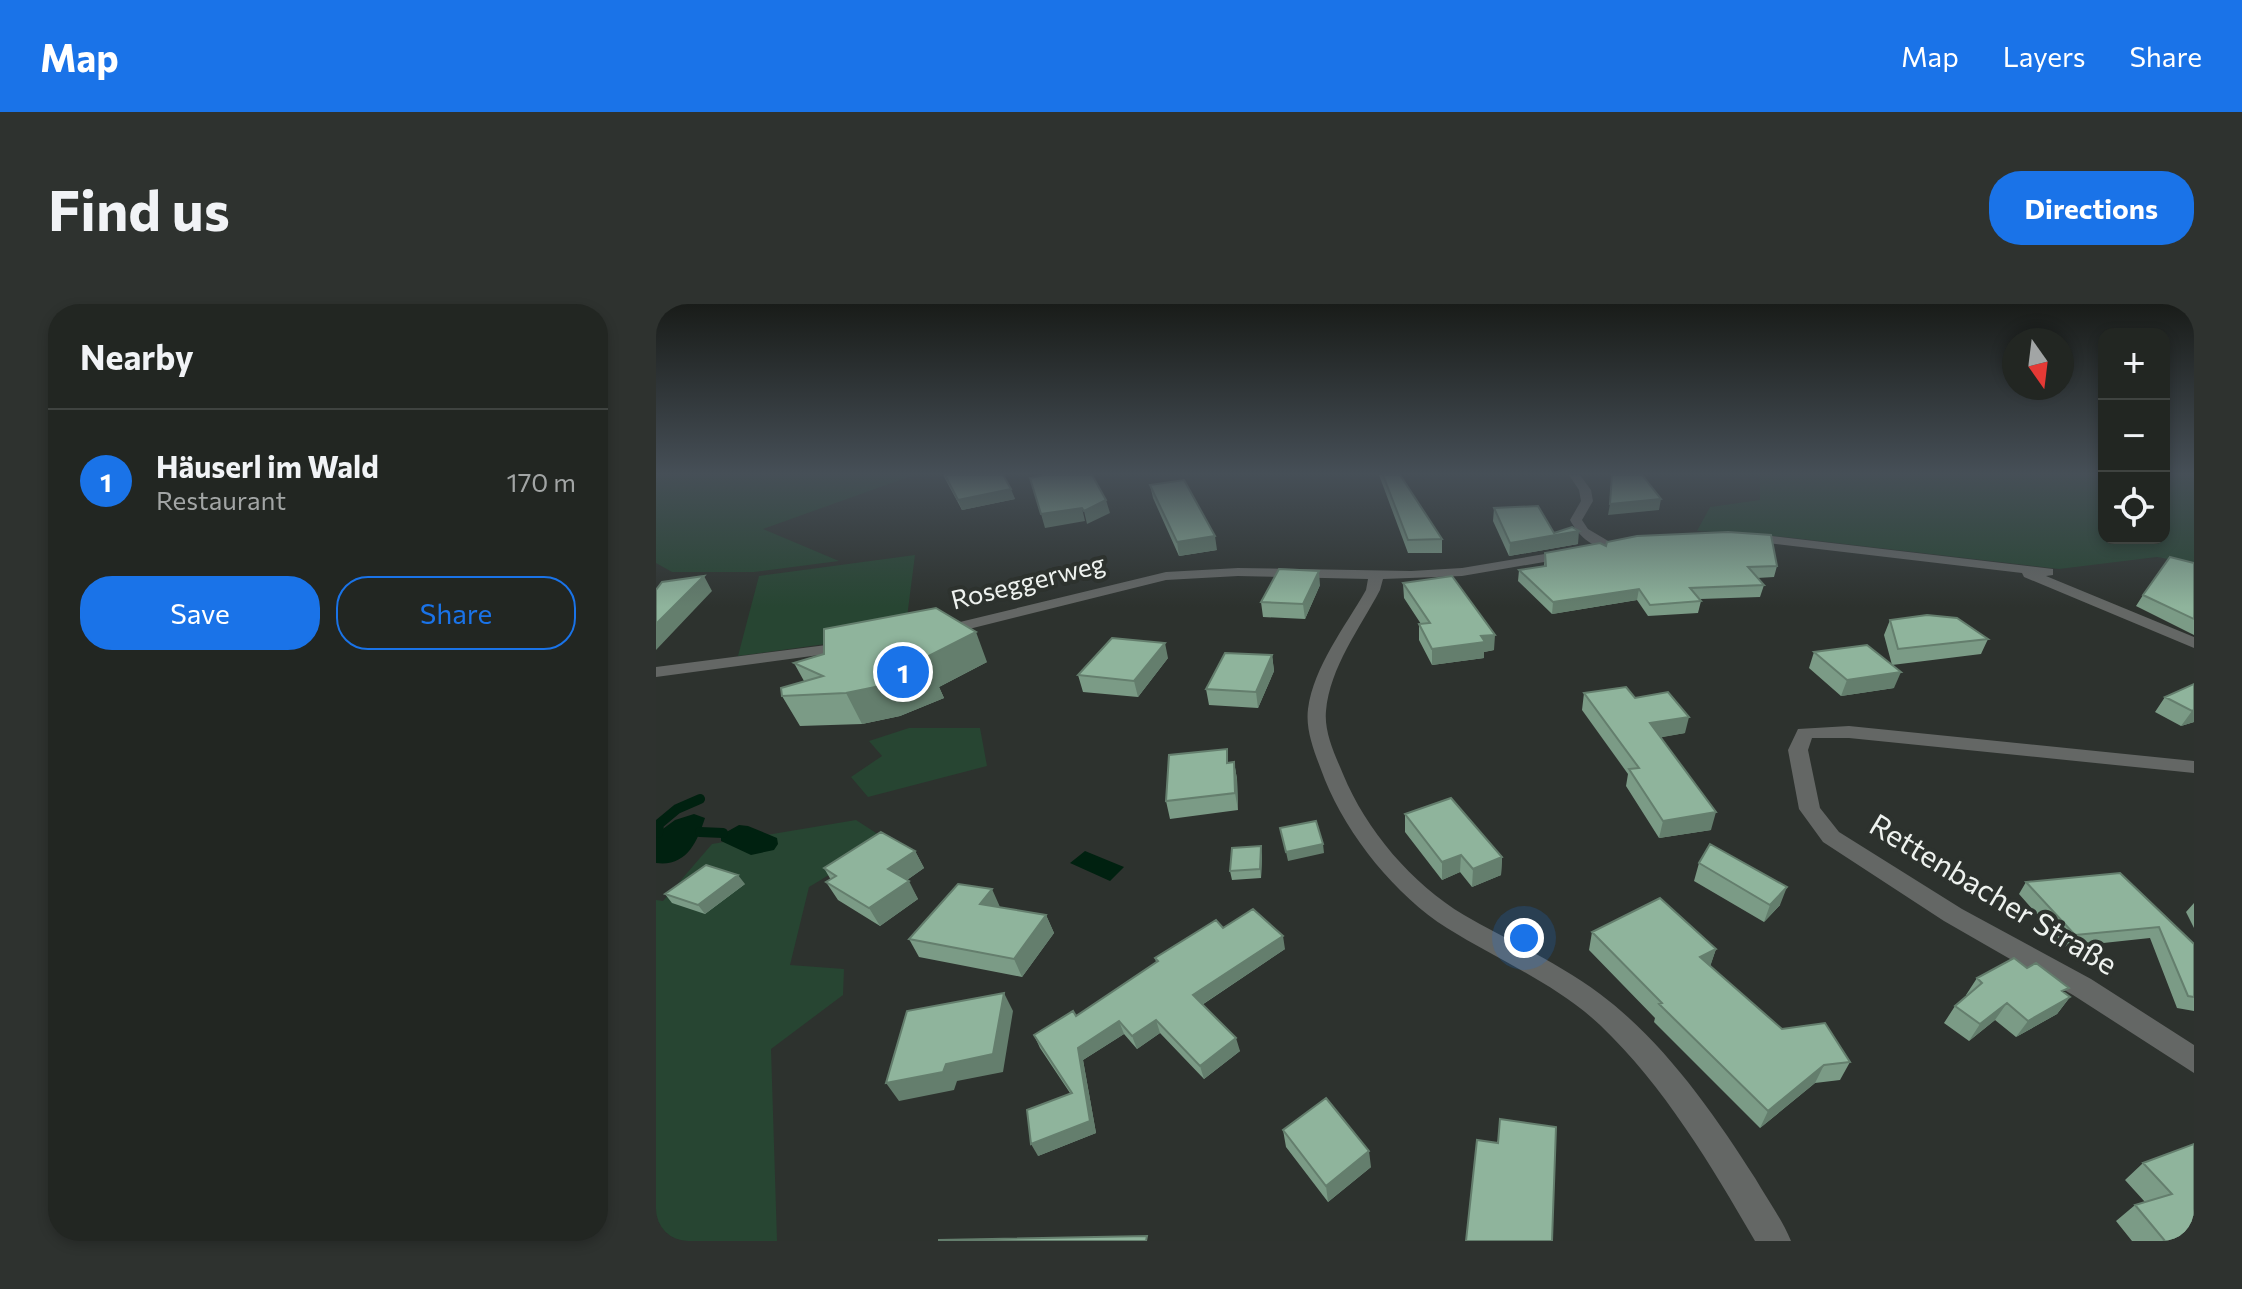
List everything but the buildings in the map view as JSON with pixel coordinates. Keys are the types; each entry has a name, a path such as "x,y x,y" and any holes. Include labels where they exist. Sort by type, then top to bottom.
{"street":[{"path":"1577,519 1583,532 1605,545"},
{"path":"1726,536 1786,540 2048,572"},
{"name":"Roseggerweg","path":"931,633 1166,576 1238,572 1376,577 1462,572 1620,543"},
{"path":"2014,568 2194,643"},
{"path":"1376,577 1373,590 1323,684 1316,713 1321,740 1339,791 1363,834 1393,869 1452,920 1534,963 1608,1017 1665,1081 1729,1163 1774,1241"},
{"path":"656,672 869,644"},
{"name":"Rettenbacher Straße","path":"2190,1054 2082,987 1953,915 1831,837 1810,809 1798,750 1805,733 1849,732 2194,767"}],"shaded area":[{"path":"656,519 792,519 763,529 839,561 754,572 672,572 656,563"},
{"path":"1704,519 2098,519 2098,544 2170,544 2170,519 2194,519 2194,564 2157,557 2059,569 1785,537 1697,531"},
{"path":"915,555 905,633 738,656 759,576"},
{"path":"909,728 980,728 987,766 868,797 851,777 882,756 869,741"},
{"path":"694,814 705,818 689,851 675,861 656,863 656,834 675,820"},
{"path":"856,820 887,840 809,887 790,965 844,969 843,995 771,1049 777,1241 656,1241 656,900 663,901 712,844"},
{"path":"739,825 777,838 778,844 774,850 751,855 721,841 721,835"},
{"path":"1085,851 1124,867 1110,881 1070,863"}],"waterway":[{"path":"658,833 659,824 677,809 700,799"},
{"path":"700,832 723,833"}],"place":[{"name":"Häuserl im Wald","path":"903,672"}]}
